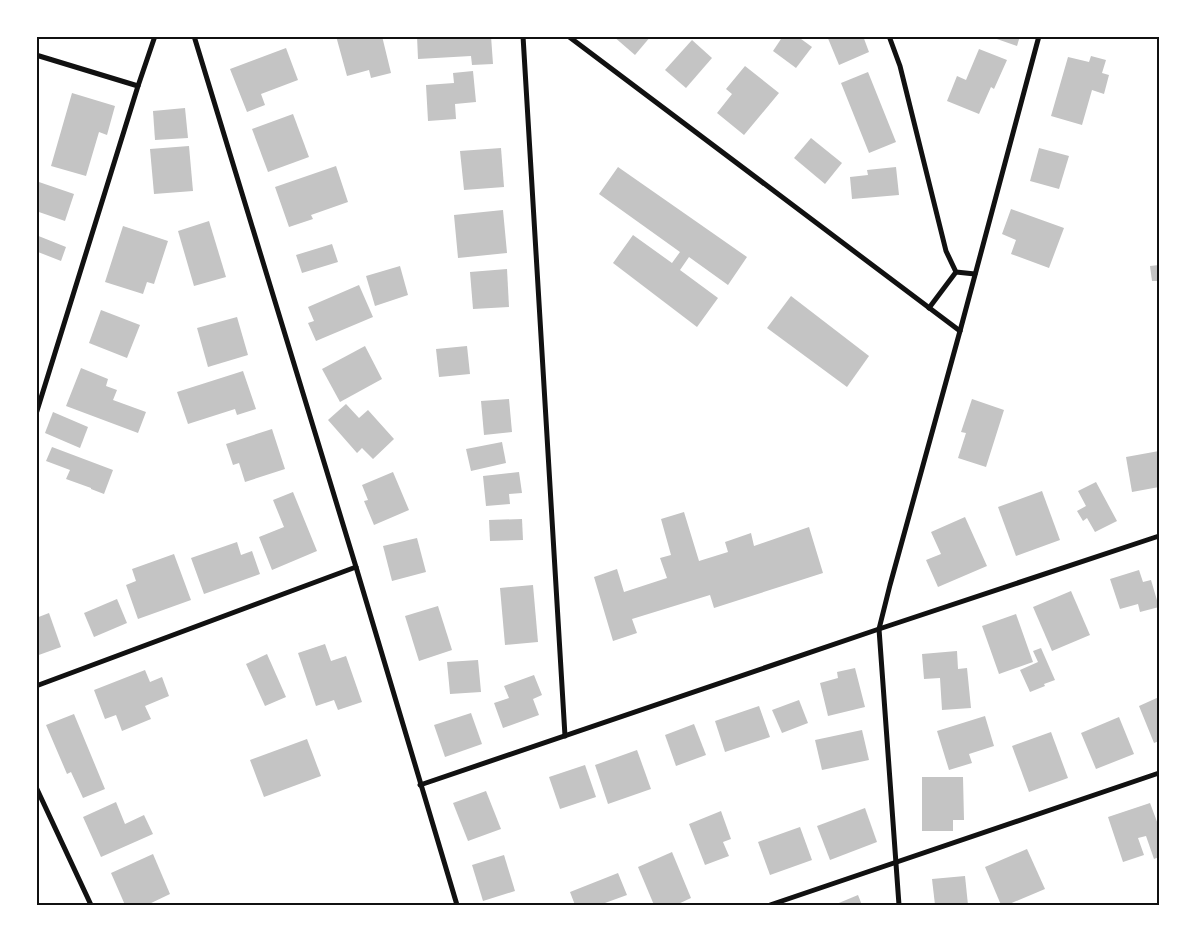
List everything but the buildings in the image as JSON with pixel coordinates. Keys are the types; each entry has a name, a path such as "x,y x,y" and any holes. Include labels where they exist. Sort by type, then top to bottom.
{"street":[{"path":"36,414 155,36"},
{"path":"194,36 457,905"},
{"path":"523,36 565,736"},
{"path":"568,36 960,332"},
{"path":"889,36 900,66 946,251 956,272"},
{"path":"899,905 879,629 1040,36"},
{"path":"36,55 138,86"},
{"path":"929,308 956,272"},
{"path":"956,272 975,274"},
{"path":"420,784 1159,536"},
{"path":"36,686 356,568"},
{"path":"770,905 1159,773"},
{"path":"36,787 91,905"}]}
